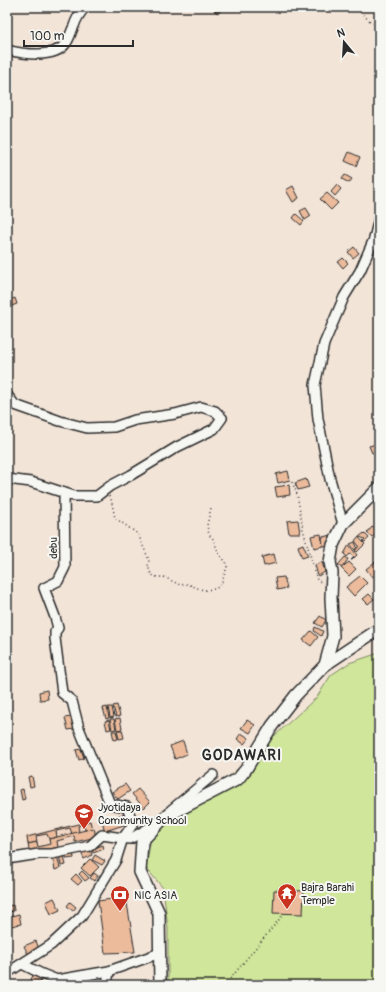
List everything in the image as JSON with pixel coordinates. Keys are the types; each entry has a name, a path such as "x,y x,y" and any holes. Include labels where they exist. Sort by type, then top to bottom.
{"street":[{"path":"7,50 22,54 45,54 61,49 67,43 79,15 85,7"},
{"path":"343,524 330,480 318,419 315,385 324,344 344,296 360,271 374,239 379,218"},
{"path":"7,395 15,405 60,421 87,428 114,427 135,420 175,414 201,408 215,411 222,418 214,429 177,447 110,486 97,496 74,496 31,482 7,479"},
{"path":"325,665 333,636 331,596 332,573 330,562 333,545 343,524 379,488"},
{"name":"debu","path":"64,493 65,567 58,581 44,588 56,617 58,628 55,632 55,638 62,693 72,701 79,728 110,804 127,807 133,824 122,838"},
{"path":"160,985 159,913 140,872 142,841 165,818 238,779 246,769 272,726 296,695 325,665 379,629"},
{"path":"7,859 39,854 52,854 90,846 102,835 130,839 151,828 213,775"},
{"path":"7,973 52,945 82,916 116,860 122,838"},
{"path":"22,964 57,980 109,971 160,953"},
{"path":"108,985 109,971"}],"path":[{"path":"354,7 370,21 379,26"},
{"path":"292,482 297,494 303,529 317,580 326,584 331,596"},
{"path":"97,496 109,496 115,518 138,534 149,560 148,566 151,574 155,577 164,578 180,585 188,584 204,590 215,589 221,585 227,567 226,562 219,554 213,538 210,536 208,531 207,525 211,508"},
{"path":"225,985 282,916"}],"shaded area":[{"name":"Jyotidaya Community School","path":"123,813 128,825 97,837 29,854 25,836"}],"green space":[{"path":"379,653 379,985 168,985 168,928 163,888 146,868 151,838 168,821 215,789 261,748 317,697 331,675 349,663"}],"building":[{"path":"216,7 222,7 219,13 214,11"},
{"path":"349,152 360,157 356,166 345,161"},
{"path":"345,175 352,179 349,183 342,179"},
{"path":"337,185 341,189 335,196 331,192"},
{"path":"293,186 299,198 293,202 286,190"},
{"path":"327,193 338,203 331,210 320,199"},
{"path":"306,208 311,216 305,220 300,211"},
{"path":"296,214 304,221 301,225 293,218"},
{"path":"354,247 359,253 353,258 348,252"},
{"path":"343,258 348,263 343,268 338,262"},
{"path":"15,298 17,304 9,307 7,301"},
{"path":"376,444 379,451 372,453 369,446"},
{"path":"379,455 379,463 377,464 374,457"},
{"path":"288,471 290,480 278,483 276,474"},
{"path":"306,479 309,487 298,490 295,483"},
{"path":"289,485 290,495 277,497 275,487"},
{"path":"298,520 300,533 289,533 287,521"},
{"path":"372,527 376,529 379,528 379,535 377,534 372,537 367,533"},
{"path":"364,533 369,538 365,542 363,541 365,539 359,537"},
{"path":"321,534 323,546 314,548 311,536"},
{"path":"332,535 334,544 323,546 322,537"},
{"path":"358,537 365,544 357,552 355,551 359,546 355,541"},
{"path":"355,542 357,547 355,550 350,544"},
{"path":"303,544 308,556 302,558 298,546"},
{"path":"349,545 357,555 352,560 354,557 353,556 350,554 347,557 344,554"},
{"path":"274,554 276,563 264,566 262,557"},
{"path":"345,557 348,559 342,568 338,565"},
{"path":"322,562 325,572 318,576 315,565"},
{"path":"349,562 356,569 349,576 341,568"},
{"path":"375,562 379,567 379,572 372,577 366,569"},
{"path":"360,576 367,583 354,596 346,587"},
{"path":"284,577 287,588 277,590 275,578"},
{"path":"369,594 374,599 368,604 363,599"},
{"path":"320,616 326,620 322,627 315,623"},
{"path":"315,627 323,631 321,636 314,631"},
{"path":"311,631 318,637 311,646 303,640"},
{"path":"47,690 48,699 40,700 39,692"},
{"path":"117,705 120,716 116,717 113,706"},
{"path":"107,707 109,718 106,719 103,708"},
{"path":"108,707 112,707 114,717 110,718"},
{"path":"76,716 79,728 68,730 65,718"},
{"path":"120,718 122,729 117,730 115,719"},
{"path":"110,719 114,719 116,729 112,730"},
{"path":"109,720 111,729 107,730 105,721"},
{"path":"247,720 255,725 250,733 241,728"},
{"path":"117,730 122,730 124,738 119,739"},
{"path":"112,731 116,731 118,739 114,740"},
{"path":"241,733 249,738 244,744 237,739"},
{"path":"183,741 187,754 175,759 170,746"},
{"path":"81,749 84,758 79,760 76,750"},
{"path":"32,776 34,786 30,787 28,777"},
{"path":"125,784 130,791 118,799 112,792"},
{"path":"23,789 25,799 22,800 20,790"},
{"path":"138,789 150,802 144,808 132,794"},
{"path":"123,814 127,824 105,831 102,821"},
{"path":"90,821 92,829 85,830 83,824 78,826 79,832 72,834 70,828 56,831 57,837 49,839 47,834 36,836 37,842 28,844 27,837"},
{"path":"94,828 96,837 75,842 74,836 57,841 58,847 30,854 28,844 37,842 38,847 50,844 49,839"},
{"path":"103,845 104,849 93,853 92,849"},
{"path":"89,847 92,855 84,859 80,850"},
{"path":"73,851 74,858 66,859 65,852"},
{"path":"59,853 63,853 66,865 61,866"},
{"path":"57,855 60,868 55,870 52,856"},
{"path":"95,855 105,861 102,865 92,860"},
{"path":"90,859 99,867 90,876 81,868"},
{"path":"82,871 89,878 85,881 79,874"},
{"path":"94,873 98,876 94,881 90,878"},
{"path":"76,874 82,881 78,885 71,879"},
{"path":"274,890 304,891 303,914 273,913"},
{"path":"126,897 135,952 105,953 98,901"},
{"path":"54,898 60,910 51,914 46,902"},
{"path":"70,902 76,907 73,911 67,906"},
{"path":"13,905 14,911 7,912 7,906"},
{"path":"19,914 21,924 11,926 8,917"},
{"path":"36,941 39,949 28,954 24,946"},
{"path":"34,974 42,978 39,985 29,983"},
{"path":"67,981 75,981 75,985 66,985"}],"place":[{"name":"Jyotidaya Community School","path":"84,830"},
{"name":"Bajra Barahi Temple","path":"287,910"},
{"name":"NIC ASIA","path":"120,912"}],"district":[{"name":"GODAWARI","path":"242,755"}]}
